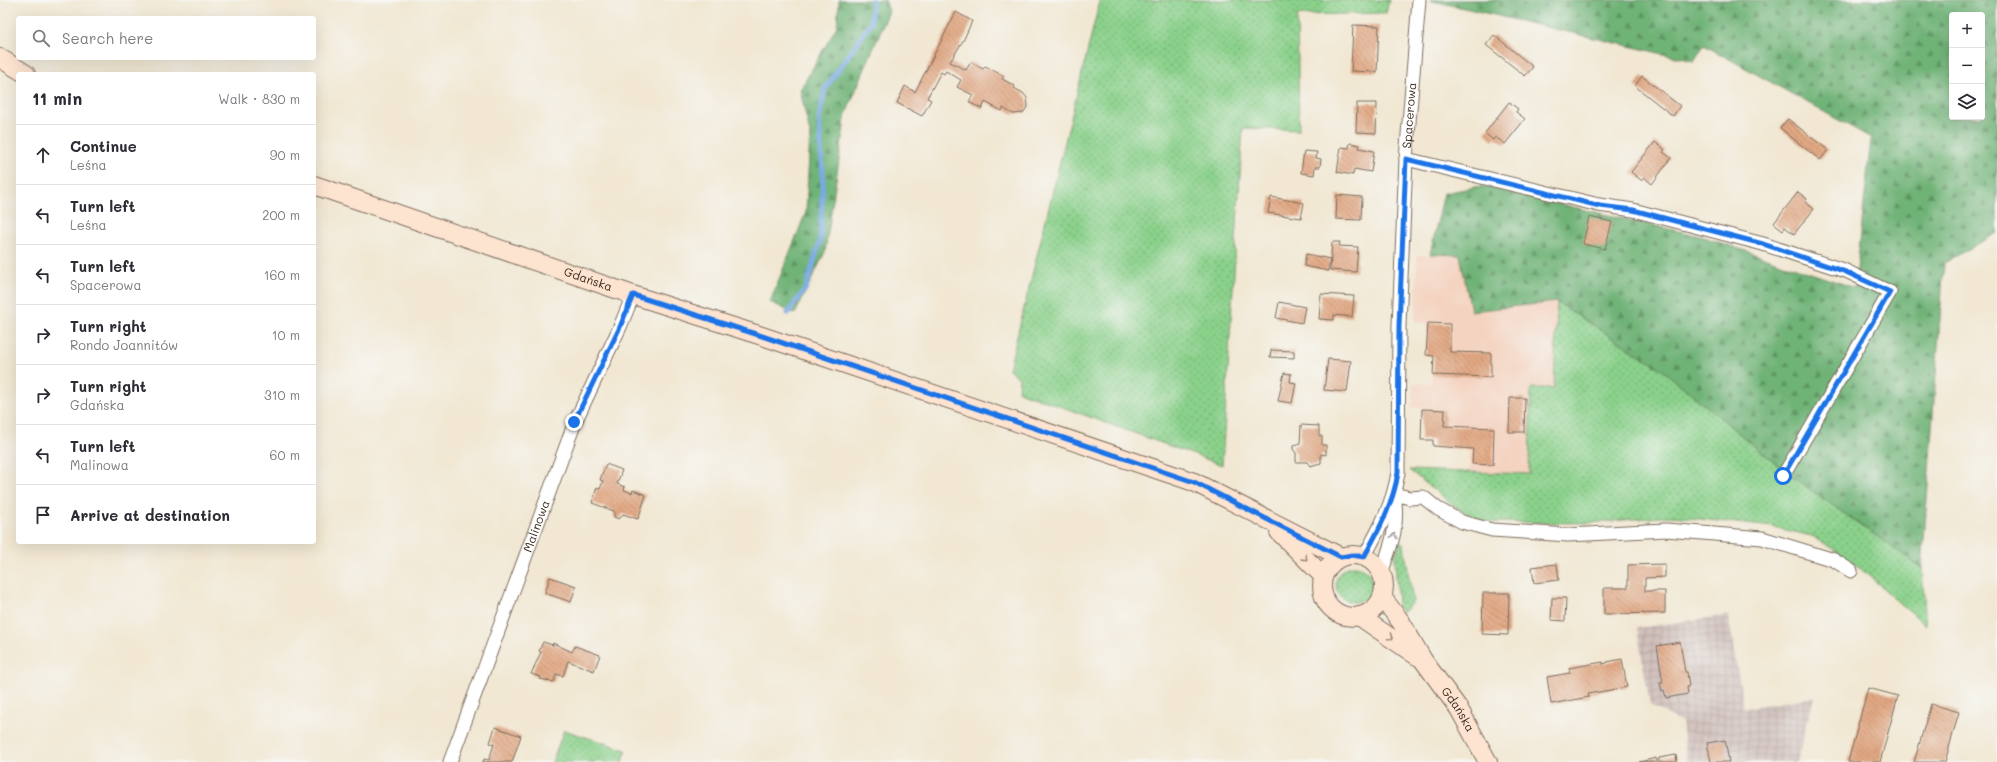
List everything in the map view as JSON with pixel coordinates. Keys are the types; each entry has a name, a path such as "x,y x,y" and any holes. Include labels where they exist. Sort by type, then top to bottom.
{"main road":[{"path":"0,58 23,72"},
{"name":"Gdańska","path":"316,186 633,295 762,336 1194,482 1341,557"},
{"name":"Gdańska","path":"1268,521 1323,576"},
{"path":"1352,555 1364,557 1374,563 1381,573 1383,585 1382,597 1373,609 1359,616 1346,616 1340,614 1334,611 1326,602 1322,589 1323,576 1330,565 1341,557 1352,555"},
{"name":"Gdańska","path":"1382,597 1401,622 1423,660 1459,709 1488,762"},
{"name":"Gdańska","path":"1359,616 1423,660"}],"street":[{"name":"Spacerowa","path":"1364,557 1394,494 1398,473 1399,326 1406,159 1419,0"},
{"path":"1406,159 1600,206 1633,210 1763,244 1846,272 1890,292 1783,476"},
{"name":"Malinowa","path":"450,762 574,422 620,327 633,295"},
{"name":"Spacerowa","path":"1381,573 1394,534 1397,514 1394,494"},
{"path":"1394,494 1410,498 1423,497 1438,509 1462,522 1492,530 1568,535 1666,530 1762,538 1834,560 1851,571"}],"shaded area":[{"path":"1417,255 1460,255 1471,311 1557,302 1554,388 1531,388 1529,475 1469,472 1470,451 1432,447 1433,440 1444,426 1446,409 1412,407 1413,383 1432,383 1434,356 1449,356 1452,323 1415,322"},
{"path":"1728,615 1744,708 1814,697 1797,762 1687,762 1682,722 1650,705 1637,628"}],"green space":[{"path":"839,0 885,0 889,11 846,114 825,252 795,314 770,302 806,212 810,134 800,90 837,26"},
{"path":"1100,0 1389,0 1386,13 1297,15 1299,130 1243,128 1222,465 1018,391 1019,378 1009,369"},
{"path":"1429,0 1997,0 1997,233 1944,263 1922,568 1791,476 1660,368 1557,302 1471,311 1460,255 1430,254 1444,193 1481,186 1704,237 1855,288 1871,138 1704,45 1694,61"},
{"path":"1557,302 1660,368 1791,476 1922,568 1926,625 1849,559 1812,536 1773,527 1673,516 1588,523 1485,522 1457,508 1409,470 1529,474 1531,388 1554,388"},
{"path":"1400,542 1404,545 1413,602 1402,613 1398,605 1395,558"},
{"path":"1357,566 1367,571 1371,577 1371,591 1367,597 1361,601 1351,602 1341,597 1337,591 1336,581 1341,571 1347,567"},
{"path":"564,730 626,750 623,762 552,762"}],"building":[{"path":"956,12 972,21 964,39 950,62 966,70 971,62 983,69 985,66 1004,76 1002,79 1015,86 1014,88 1023,93 1027,98 1028,106 1023,113 1013,114 1003,108 1002,111 985,102 982,109 969,102 973,95 957,87 961,80 946,71 944,74 941,72 927,98 931,100 922,116 897,103 905,86 915,92"},
{"path":"1353,25 1379,26 1377,72 1351,71"},
{"path":"1494,35 1533,67 1525,76 1486,45"},
{"path":"1642,76 1680,106 1673,116 1635,86"},
{"path":"1509,102 1518,109 1516,112 1525,119 1505,144 1495,137 1493,140 1485,133"},
{"path":"1357,103 1377,103 1376,133 1356,132"},
{"path":"1788,119 1828,150 1820,160 1780,128"},
{"path":"1655,142 1665,150 1663,152 1671,158 1652,184 1644,177 1641,180 1631,172"},
{"path":"1350,143 1360,145 1359,148 1374,151 1371,172 1354,169 1353,175 1337,172 1341,147 1349,148"},
{"path":"1304,151 1317,152 1316,158 1321,159 1320,167 1315,167 1314,175 1301,173"},
{"path":"1798,192 1807,199 1805,202 1814,209 1794,234 1785,227 1783,230 1774,223"},
{"path":"1337,195 1362,197 1361,220 1336,219"},
{"path":"1271,197 1304,203 1301,218 1268,213"},
{"path":"1589,217 1612,222 1605,249 1583,244"},
{"path":"1332,242 1340,242 1339,246 1358,247 1356,272 1330,270"},
{"path":"1306,254 1330,259 1328,271 1304,266"},
{"path":"1321,294 1354,296 1352,317 1334,315 1334,320 1319,319"},
{"path":"1279,302 1305,307 1302,323 1276,318"},
{"path":"1428,323 1450,324 1450,352 1491,353 1491,377 1433,375 1434,356 1426,355"},
{"path":"1271,350 1294,351 1294,358 1270,357"},
{"path":"1328,359 1351,361 1347,392 1324,390"},
{"path":"1284,373 1291,374 1290,382 1296,383 1292,403 1278,401"},
{"path":"1510,398 1525,398 1524,432 1509,432"},
{"path":"1422,409 1445,410 1444,426 1494,428 1493,465 1472,464 1473,449 1433,446 1433,440 1421,440"},
{"path":"1301,425 1319,426 1319,436 1322,436 1322,445 1326,445 1326,455 1321,454 1321,463 1310,466 1307,462 1296,462 1296,453 1293,446 1300,443"},
{"path":"606,464 622,470 617,484 625,487 624,490 632,493 633,490 646,495 638,519 623,514 619,519 614,517 614,511 592,503 597,487 600,489 603,481 600,480"},
{"path":"1557,564 1559,580 1534,583 1532,567"},
{"path":"1665,564 1665,577 1645,578 1645,591 1665,591 1665,613 1604,614 1604,588 1628,588 1628,565"},
{"path":"550,577 576,586 571,602 545,593"},
{"path":"1483,593 1509,593 1508,635 1482,634"},
{"path":"1552,598 1566,598 1565,621 1551,620"},
{"path":"543,642 553,645 553,643 572,652 575,646 600,655 594,671 568,661 563,676 556,674 554,682 540,679 541,677 531,674 541,652 539,651"},
{"path":"1680,642 1685,672 1687,672 1689,686 1687,687 1688,694 1666,698 1660,683 1663,683 1657,646"},
{"path":"1622,659 1627,687 1588,694 1589,697 1551,704 1547,677 1570,673 1569,668 1603,662 1603,664"},
{"path":"1868,688 1898,696 1880,762 1848,762"},
{"path":"1931,704 1959,712 1945,762 1914,762"},
{"path":"495,727 521,736 512,762 483,762 484,759 489,760 494,744 490,743"},
{"path":"1725,740 1729,762 1711,762 1707,743"},
{"path":"1676,755 1677,762 1639,762 1656,758 1656,760 1659,760 1659,758"}],"waterway":[{"path":"788,313 806,288 820,241 823,177 819,119 825,89 871,23 872,0"}],"route":[{"path":"574,422 620,327 633,295 762,336 1194,482 1341,557 1352,555 1364,557 1394,494 1398,473 1399,326 1406,159 1600,206 1633,210 1763,244 1846,272 1890,292 1783,476"}]}
